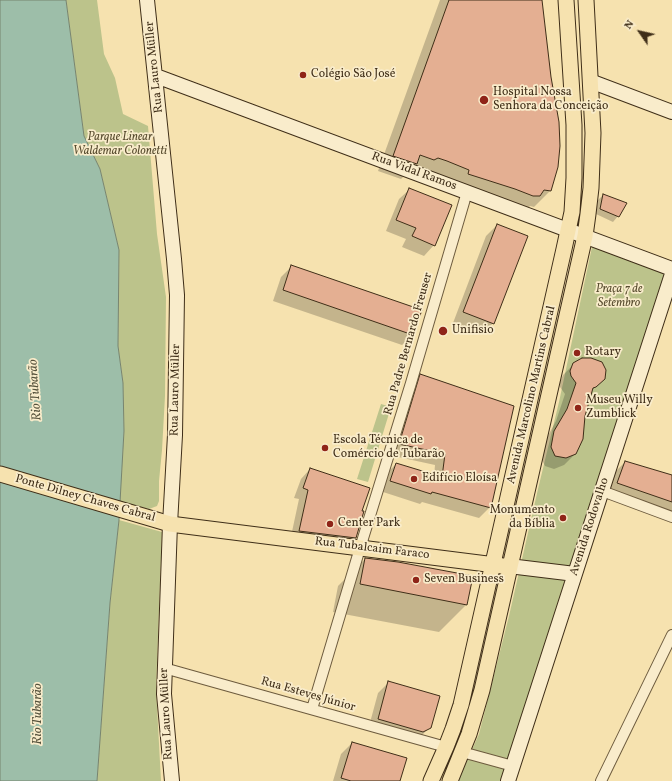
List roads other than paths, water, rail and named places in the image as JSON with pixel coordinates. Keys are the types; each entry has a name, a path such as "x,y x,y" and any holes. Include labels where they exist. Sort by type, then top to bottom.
{"main road":[{"name":"Avenida Marcolino Martins Cabral","path":"431,781 446,747 461,705 569,230 572,212 574,153 566,0"},
{"name":"Avenida Marcolino Martins Cabral","path":"450,781 469,734 482,690 585,236 590,194 592,158 586,0"},
{"path":"569,43 578,72 582,78 590,81"},
{"name":"Ponte Dilney Chaves Cabral","path":"0,474 170,524"},
{"name":"Rua Tubalcaim Faraco","path":"170,524 509,566"}],"street":[{"name":"Rua Lauro Müller","path":"147,0 156,76 177,295 175,435 164,668 164,694 172,781"},
{"name":"Rua Vidal Ramos","path":"156,76 672,269"},
{"path":"590,81 672,112"},
{"name":"Rua Padre Bernardo Freuser","path":"312,710 467,192"},
{"name":"Avenida Rodovalho","path":"508,781 672,274"},
{"path":"602,491 672,517"},
{"name":"Rua Tubalcaim Faraco","path":"509,566 575,574"},
{"path":"601,781 672,635"},
{"name":"Rua Esteves Júnior","path":"164,668 446,747"},
{"path":"462,752 513,766"}],"water":[{"name":"Rio Tubarão","path":"0,0 66,0 84,136 100,169 119,250 118,346 123,383 124,431 119,520 110,603 97,781 0,781"}],"place":[{"name":"Colégio São José","path":"303,75"},
{"name":"Hospital Nossa Senhora da Conceição","path":"484,100"},
{"name":"Unifisio","path":"443,331"},
{"name":"Rotary","path":"577,353"},
{"name":"Museu Willy Zumblick","path":"578,408"},
{"name":"Escola Técnica de Comércio de Tubarão","path":"325,448"},
{"name":"Edifício Eloísa","path":"414,479"},
{"name":"Monumento da Bíblia","path":"563,518"},
{"name":"Center Park","path":"330,524"},
{"name":"Seven Business","path":"416,580"}],"park label":[{"name":"Parque Linear Waldemar Colonetti","path":"120,145"},
{"name":"Praça 7 de Setembro","path":"619,297"}]}
